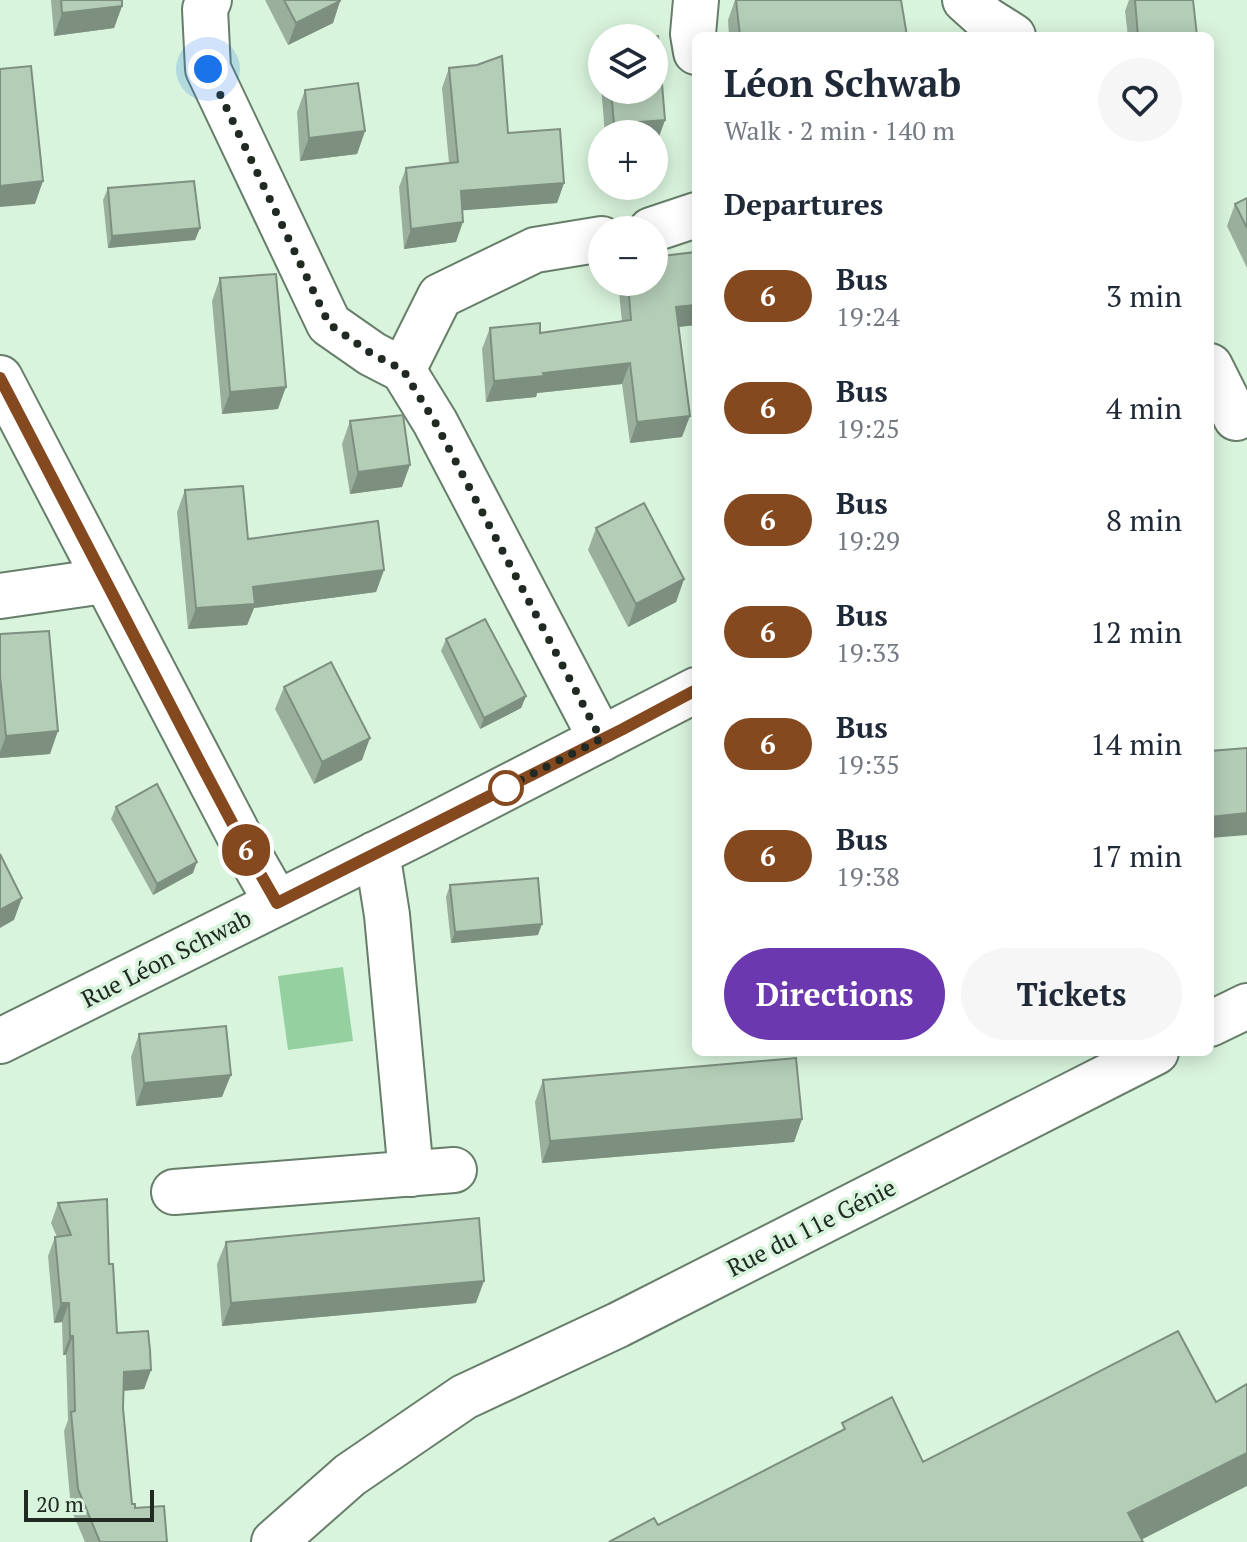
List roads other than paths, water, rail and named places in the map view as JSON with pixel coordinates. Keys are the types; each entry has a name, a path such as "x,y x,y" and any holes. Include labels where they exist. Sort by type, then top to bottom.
{"street":[{"path":"209,0 205,9 208,69 329,324 372,354 403,370 435,422 601,739"},
{"path":"693,32 696,0"},
{"path":"965,0 1007,32"},
{"path":"668,224 692,216"},
{"path":"403,370 440,296 535,250 588,241"},
{"path":"1214,376 1231,420"},
{"path":"0,378 104,581 277,903"},
{"path":"0,596 104,581"},
{"name":"Rue Léon Schwab","path":"0,1041 601,739 692,697"},
{"path":"375,854 387,915 411,1174"},
{"path":"1214,1022 1247,1006"},
{"name":"Rue du 11e Génie","path":"274,1542 350,1475 464,1397 618,1325 1148,1056"},
{"path":"174,1192 454,1170"}]}
